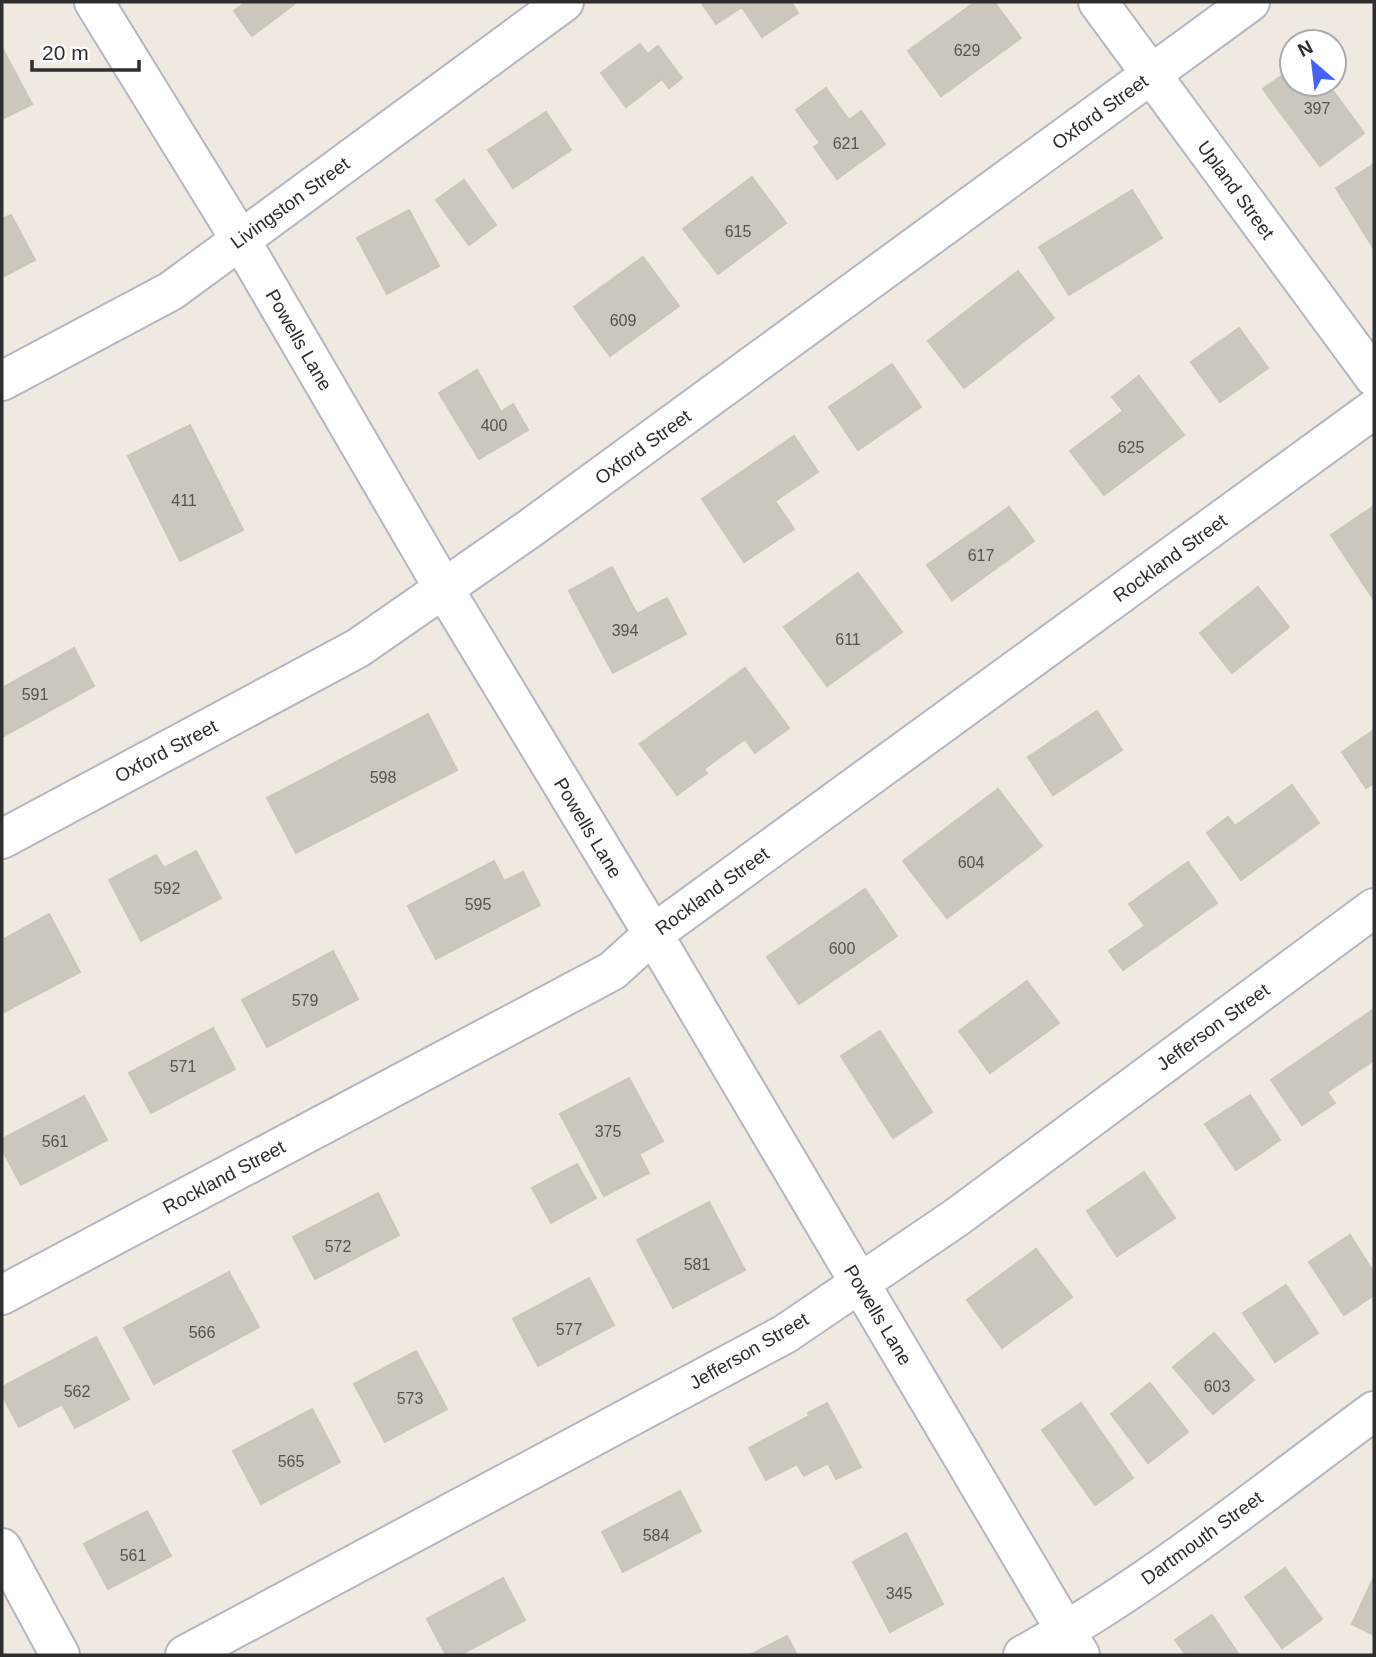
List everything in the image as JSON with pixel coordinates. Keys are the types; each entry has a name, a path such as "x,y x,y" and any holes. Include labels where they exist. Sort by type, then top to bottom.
{"street":[{"name":"Powells Lane","path":"94,2 240,239 444,589 653,934 1072,1644"},
{"name":"Livingston Street","path":"2,381 171,291 564,2"},
{"name":"Upland Street","path":"1098,2 1374,377"},
{"name":"Oxford Street","path":"2,839 358,648 533,527 1250,2"},
{"name":"Rockland Street","path":"2,1295 612,971 653,934 1374,409"},
{"name":"Jefferson Street","path":"185,1655 785,1334 957,1217 1374,908"},
{"name":"Dartmouth Street","path":"1023,1655 1072,1644 1128,1592 1374,1411"},
{"path":"2,1548 60,1655"}],"building":[{"path":"246,2 297,2 252,36 234,11"},
{"path":"701,2 791,2 798,13 762,37 742,7 716,24"},
{"path":"975,2 994,2 1021,38 941,96 908,51"},
{"path":"640,44 648,54 658,46 682,78 669,88 662,79 626,107 601,73"},
{"path":"2,48 32,104 2,119"},
{"path":"1278,78 1278,98 1338,98 1364,133 1320,166 1263,89"},
{"path":"826,88 849,120 861,111 885,144 837,179 814,147 820,143 796,110"},
{"path":"546,112 571,150 513,188 488,150"},
{"path":"1374,164 1374,249 1336,188"},
{"path":"752,177 786,223 718,274 683,229"},
{"path":"464,180 496,225 469,245 436,200"},
{"path":"1132,190 1162,238 1069,295 1039,247"},
{"path":"409,210 439,266 387,294 357,238"},
{"path":"11,215 35,260 2,277 2,219"},
{"path":"643,257 679,306 610,356 574,307"},
{"path":"1018,271 1054,318 964,388 928,341"},
{"path":"1239,328 1268,368 1220,402 1191,362"},
{"path":"892,364 921,407 858,450 829,407"},
{"path":"477,370 501,412 513,404 528,430 479,459 439,393"},
{"path":"1139,376 1184,435 1104,495 1070,451 1123,411 1112,397"},
{"path":"190,425 243,530 180,561 128,456"},
{"path":"794,436 818,472 775,501 794,529 744,562 702,499"},
{"path":"1374,506 1374,600 1331,535"},
{"path":"1009,507 1034,541 952,600 927,565"},
{"path":"612,567 637,614 667,598 686,634 613,673 569,591"},
{"path":"858,573 902,632 827,686 784,627"},
{"path":"1258,587 1289,627 1232,673 1200,633"},
{"path":"74,648 94,686 2,737 2,688"},
{"path":"745,668 789,728 755,753 745,739 704,769 707,773 677,795 640,744"},
{"path":"1097,711 1122,750 1053,795 1028,757"},
{"path":"428,714 457,770 296,853 267,798"},
{"path":"1374,730 1374,783 1366,788 1342,752"},
{"path":"1292,785 1319,823 1241,880 1207,833 1228,817 1235,826"},
{"path":"998,789 1042,846 947,918 903,861"},
{"path":"196,851 221,898 141,941 109,880 156,855 164,868"},
{"path":"494,861 504,881 523,872 540,905 436,959 408,906"},
{"path":"1188,862 1217,903 1123,970 1109,951 1145,926 1129,904"},
{"path":"865,889 897,936 799,1004 767,957"},
{"path":"49,914 80,972 2,1013 2,940"},
{"path":"333,951 358,999 267,1047 242,1000"},
{"path":"1027,981 1059,1023 990,1073 959,1031"},
{"path":"1374,1009 1374,1060 1327,1092 1335,1103 1302,1125 1271,1080"},
{"path":"213,1028 235,1069 151,1113 129,1073"},
{"path":"880,1031 932,1112 893,1138 841,1056"},
{"path":"629,1078 663,1141 639,1154 649,1173 604,1196 560,1114"},
{"path":"1250,1095 1280,1140 1236,1170 1205,1124"},
{"path":"84,1096 107,1140 21,1185 2,1149 2,1139"},
{"path":"577,1164 596,1198 551,1223 532,1188"},
{"path":"1144,1172 1175,1218 1117,1256 1087,1211"},
{"path":"378,1193 399,1235 315,1279 293,1237"},
{"path":"709,1202 745,1270 673,1308 637,1240"},
{"path":"1350,1235 1374,1273 1374,1295 1344,1315 1309,1262"},
{"path":"1036,1249 1072,1297 1002,1348 967,1300"},
{"path":"229,1272 259,1327 154,1384 124,1328"},
{"path":"589,1278 614,1325 538,1366 513,1319"},
{"path":"1286,1285 1318,1333 1275,1362 1243,1313"},
{"path":"1214,1333 1254,1380 1213,1414 1173,1367"},
{"path":"96,1337 129,1399 75,1428 62,1404 19,1427 2,1395 2,1387"},
{"path":"416,1351 447,1409 385,1442 354,1384"},
{"path":"1150,1383 1188,1432 1148,1463 1111,1414"},
{"path":"827,1403 861,1467 836,1479 828,1463 804,1476 797,1464 766,1480 749,1448 809,1416 808,1413"},
{"path":"1081,1403 1133,1478 1095,1505 1042,1430"},
{"path":"312,1409 340,1462 261,1504 233,1451"},
{"path":"680,1491 701,1531 623,1572 602,1532"},
{"path":"147,1511 171,1556 108,1589 84,1544"},
{"path":"906,1533 943,1604 890,1632 853,1562"},
{"path":"1285,1568 1322,1619 1282,1648 1245,1597"},
{"path":"1374,1577 1374,1635 1352,1624"},
{"path":"503,1578 525,1620 460,1655 446,1655 427,1619"},
{"path":"1212,1615 1239,1655 1186,1655 1175,1640"},
{"path":"787,1636 797,1655 750,1655"}]}
